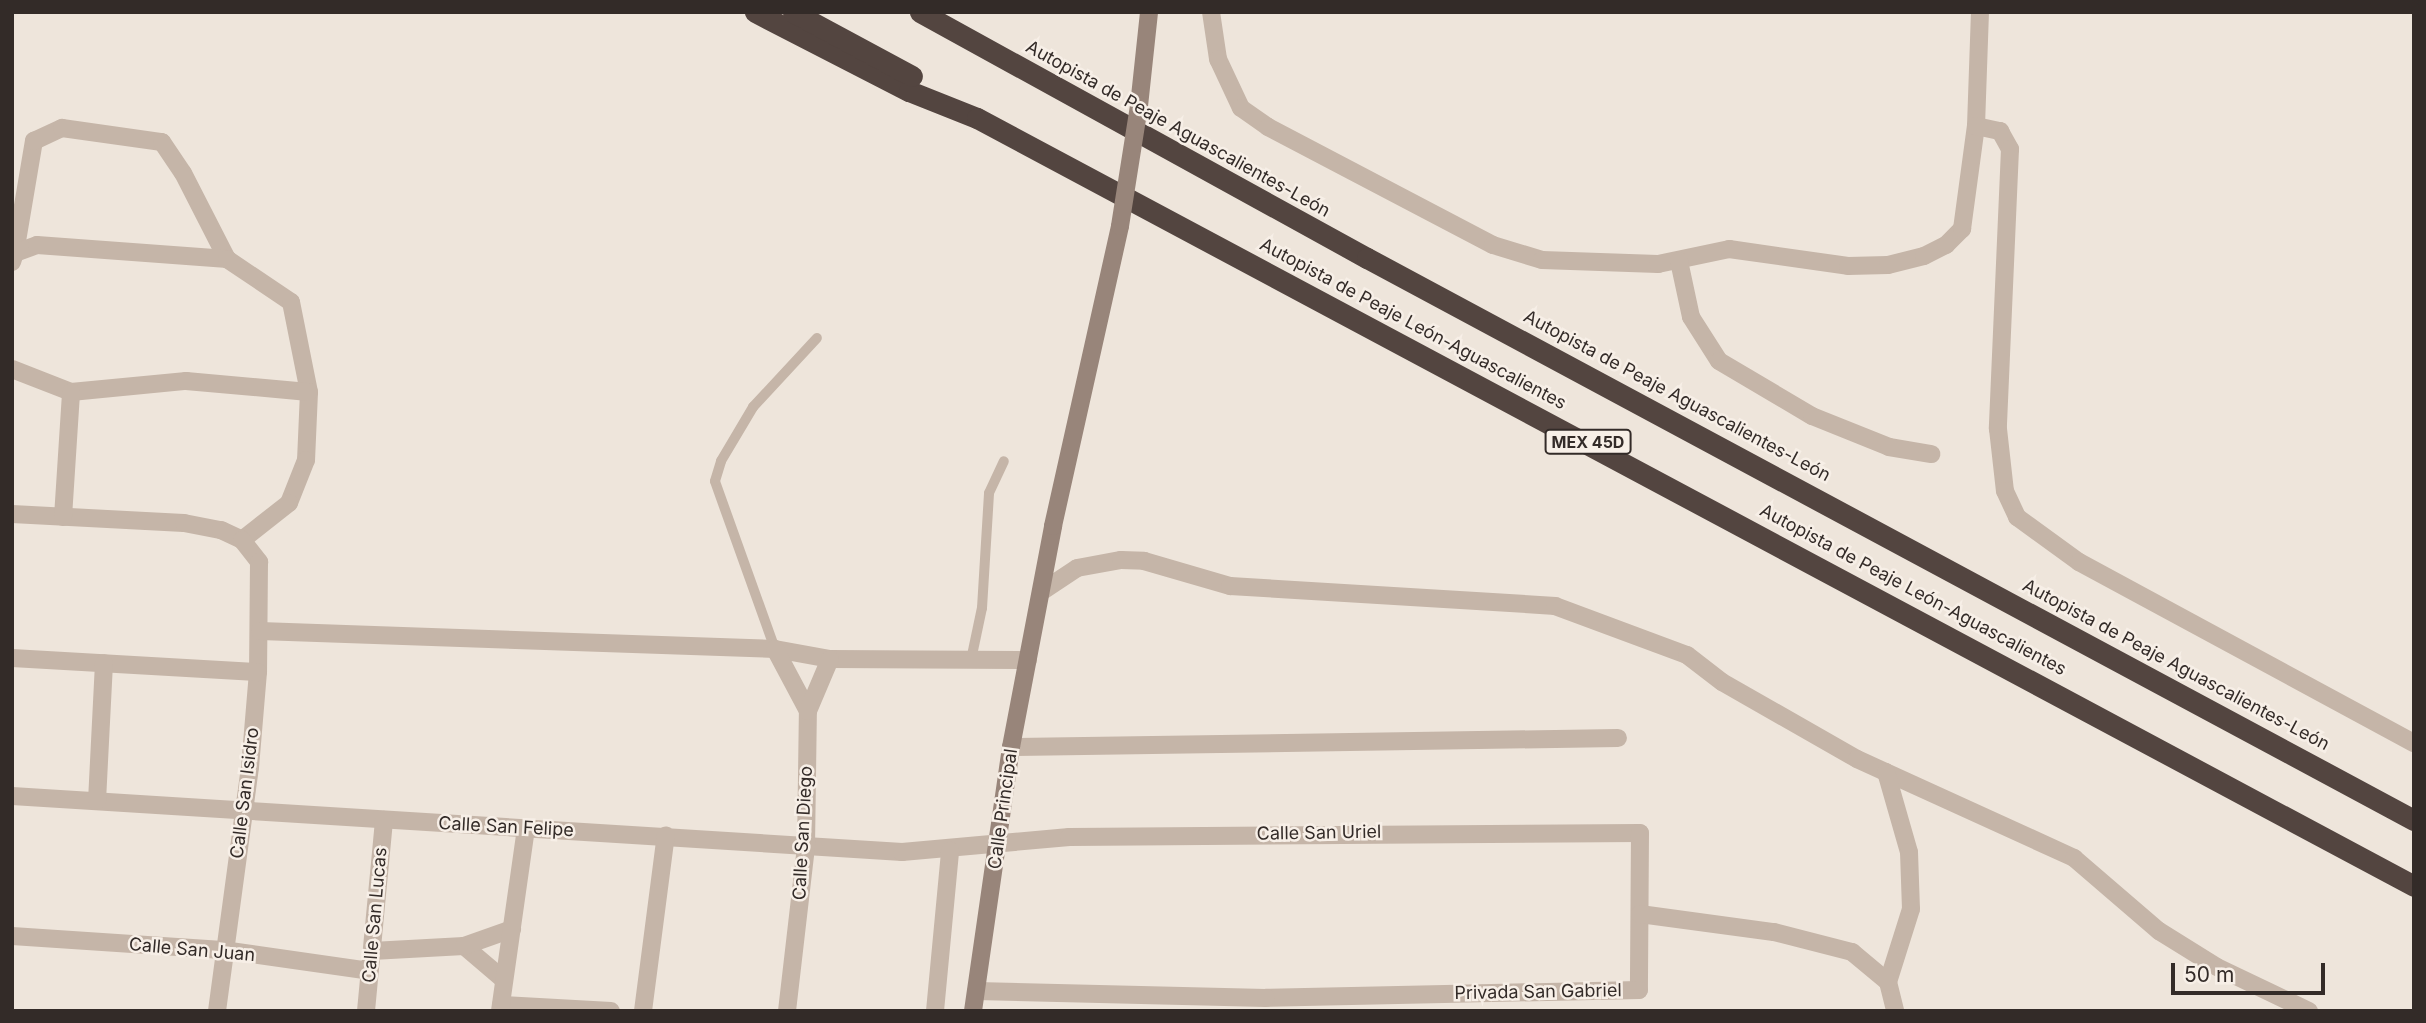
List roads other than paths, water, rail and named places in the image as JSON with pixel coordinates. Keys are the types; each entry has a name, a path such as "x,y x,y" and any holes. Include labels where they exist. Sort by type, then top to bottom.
{"highway":[{"name":"Autopista de Peaje León-Aguascalientes","path":"755,12 920,95 977,118 2414,886"},
{"path":"793,12 958,102 977,118"},
{"path":"905,12 970,41"},
{"name":"Autopista de Peaje Aguascalientes-León","path":"920,12 2414,820"}],"street":[{"name":"Calle Principal","path":"973,1011 1011,747 1039,600 1120,226 1139,106 1149,12"},
{"path":"1211,12 1227,84 1241,108 1268,127 1520,256 1679,261 1702,251 1729,249 1849,266 1888,265 1924,256 1946,245 1962,229 1976,126 1980,12"},
{"path":"1976,126 2000,131 2010,149 1998,429 2005,491 2017,517 2079,562 2414,743"},
{"path":"12,514 184,523 221,530 242,540 289,503 306,460 309,392 291,302 228,259 183,173 162,142 62,128 34,141 13,257"},
{"path":"13,257 37,245 228,259"},
{"path":"1679,261 1690,317 1719,361 1812,416 1889,447 1931,454"},
{"path":"12,369 71,392 186,381 309,392"},
{"path":"63,517 71,392"},
{"name":"Calle San Isidro","path":"217,1011 223,950 244,809 258,672 261,575 254,551 242,540"},
{"path":"1039,600 1077,568 1121,560 1144,561 1230,586 1555,606 1687,655 1722,682 1886,772 2074,858 2159,931 2217,967 2309,1011"},
{"path":"260,631 775,649 830,659 1028,660"},
{"path":"775,649 808,711"},
{"path":"12,658 258,672"},
{"name":"Calle San Diego","path":"787,1011 806,847 808,711 830,659"},
{"path":"97,801 104,663"},
{"path":"1011,747 1618,738"},
{"path":"1886,772 1909,852 1911,909 1888,982 1895,1011"},
{"name":"Calle San Felipe","path":"12,796 244,809 526,830 666,835 806,847 950,851 999,841"},
{"name":"Calle San Lucas","path":"366,1011 384,820"},
{"path":"526,830 500,1008 611,1011"},
{"name":"Calle San Uriel","path":"999,841 1318,832 1640,833 1640,914"},
{"path":"643,1011 666,835"},
{"path":"934,1011 950,851"},
{"path":"1640,914 1774,932 1852,953 1888,982"},
{"name":"Privada San Gabriel","path":"976,990 1266,998 1639,990 1640,914"},
{"path":"372,951 464,946 512,929"},
{"name":"Calle San Juan","path":"12,936 223,950 370,971"},
{"path":"464,946 505,980"}],"lane":[{"path":"775,649 715,481 721,461 753,407 817,338"},
{"path":"971,660 982,608 989,494 1004,461"}]}
